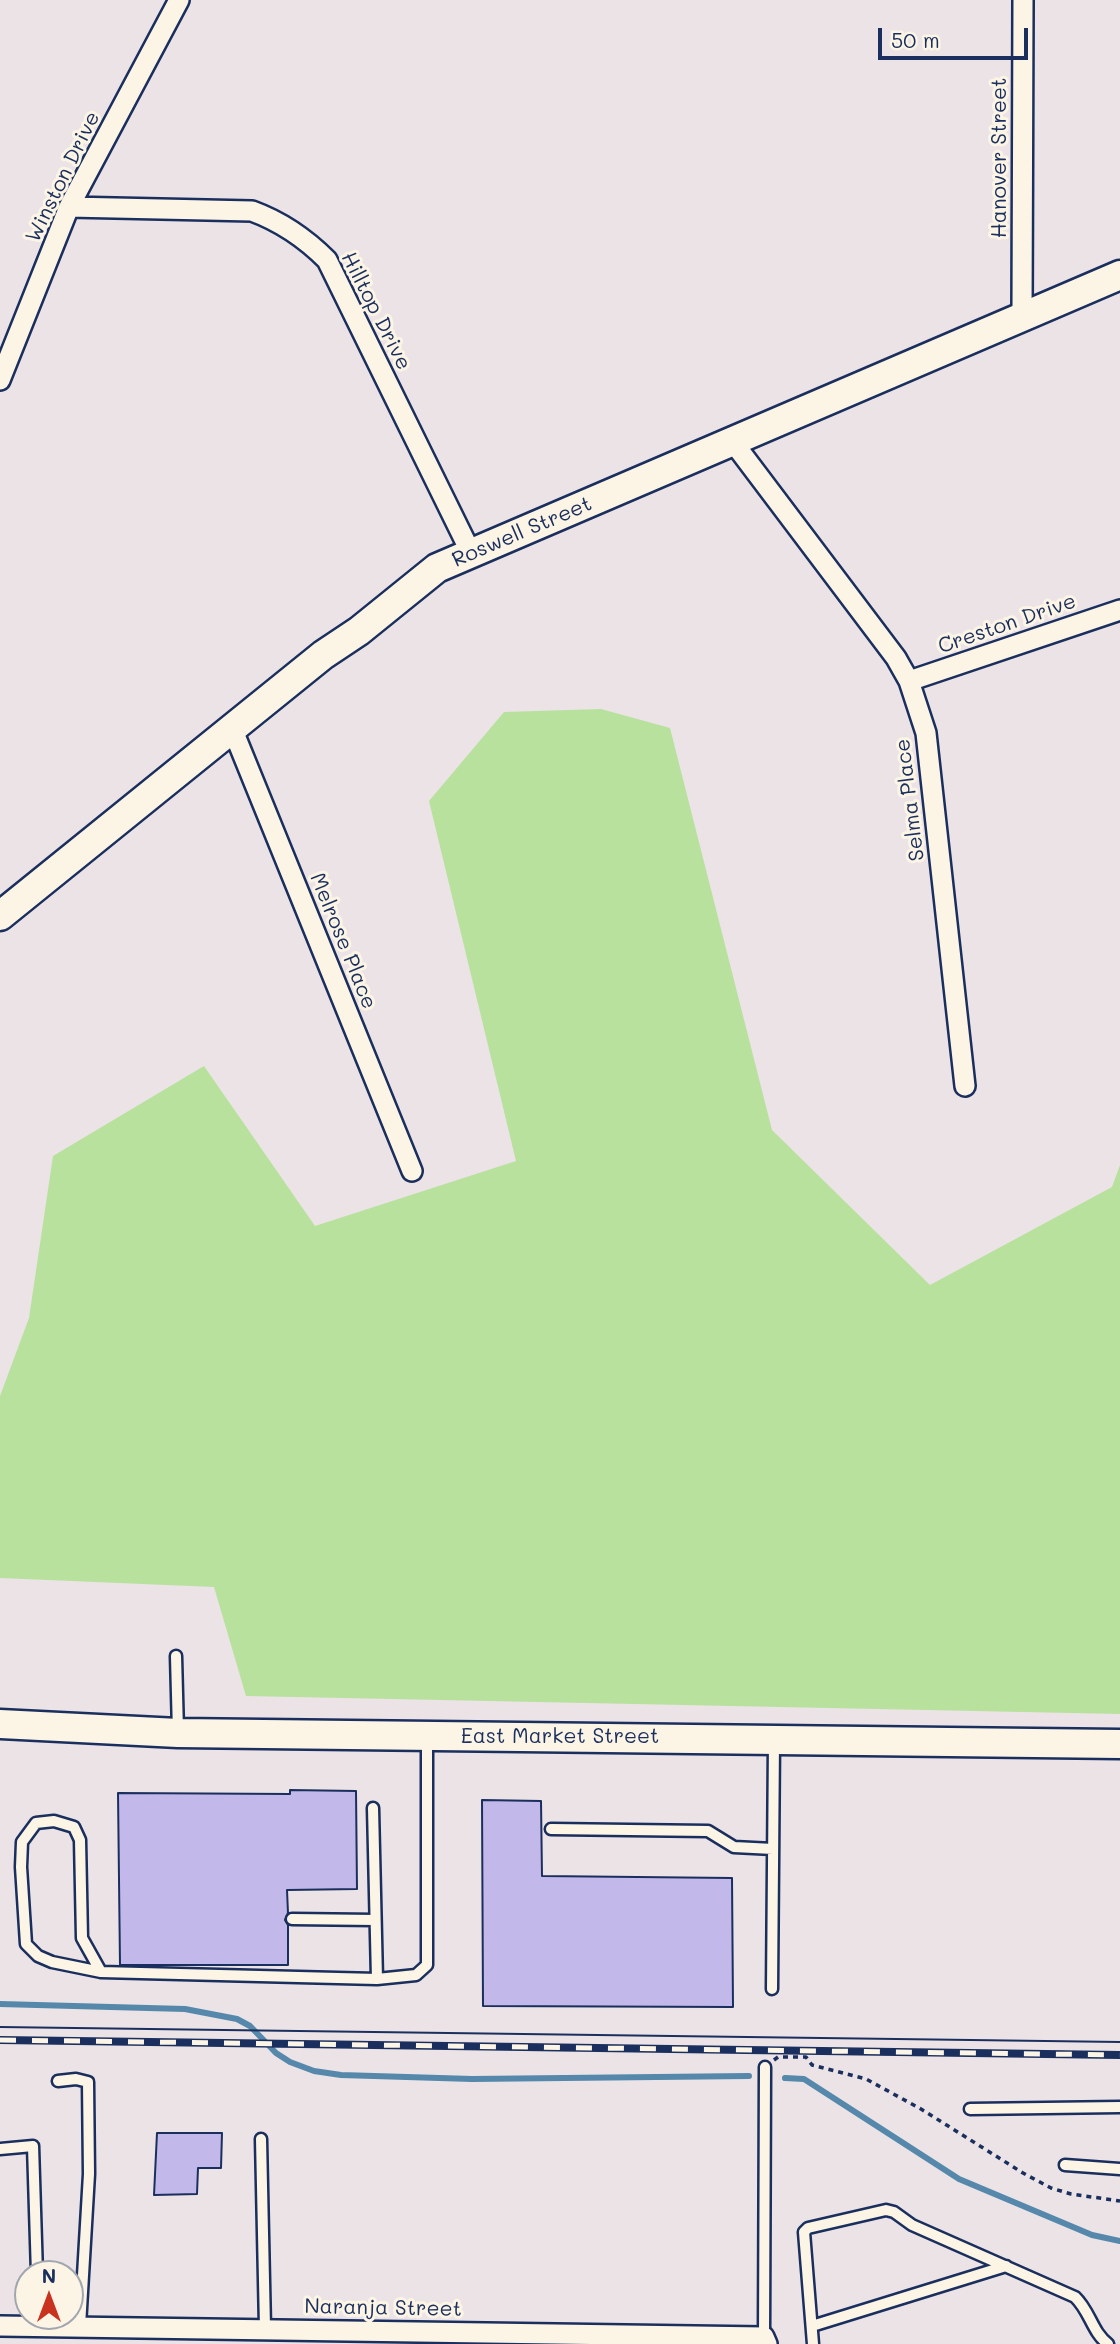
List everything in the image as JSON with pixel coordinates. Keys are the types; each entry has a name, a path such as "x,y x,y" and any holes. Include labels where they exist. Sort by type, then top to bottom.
{"street":[{"name":"Winston Drive","path":"0,380 69,208 179,0"},
{"name":"Hanover Street","path":"1023,0 1023,317"},
{"name":"Hilltop Drive","path":"69,208 253,212 280,223 313,246 327,260 471,553"},
{"name":"Roswell Street","path":"0,916 323,655 359,631 437,568 1120,275"},
{"name":"Selma Place","path":"733,442 896,658 909,681 926,733 965,1086"},
{"name":"Creston Drive","path":"909,681 1120,610"},
{"name":"Melrose Place","path":"232,728 412,1171"},
{"name":"East Market Street","path":"0,1724 178,1733 1120,1744"},
{"name":"Naranja Street","path":"84,2326 266,2335 463,2339 765,2340"}],"lane":[{"path":"176,1656 178,1733"},
{"path":"101,1972 82,1938 80,1840 74,1827 54,1821 36,1823 22,1842 26,1944 38,1956 52,1962 101,1972 377,1979 416,1975 427,1965 427,1736"},
{"path":"772,1989 774,1739"},
{"path":"373,1808 377,1979"},
{"path":"551,1829 708,1831 734,1847 773,1849"},
{"path":"292,1919 375,1920"},
{"path":"765,2067 765,2340"},
{"path":"58,2081 76,2079 88,2082 89,2174 83,2260"},
{"path":"970,2109 1120,2107"},
{"path":"261,2139 266,2335"},
{"path":"0,2148 33,2147 37,2260"},
{"path":"1065,2165 1120,2169"},
{"path":"813,2344 804,2232 808,2228 886,2210 894,2212 912,2225 1075,2297 1085,2306 1098,2337 1106,2344"},
{"path":"811,2326 1006,2266"}],"path":[{"path":"778,2057 806,2057 812,2065 866,2079 922,2109 1051,2188 1071,2194 1120,2201"}],"green space":[{"path":"601,709 670,728 772,1130 930,1285 1112,1187 1120,1165 1120,1714 246,1696 214,1587 0,1578 0,1396 29,1318 53,1156 204,1066 315,1226 516,1161 429,801 504,712"}],"building":[{"path":"290,1790 356,1791 357,1889 287,1890 288,1913 285,1920 288,1925 288,1965 120,1965 118,1793 290,1794"},
{"path":"482,1800 541,1801 542,1876 732,1878 733,2007 483,2006"},
{"path":"157,2133 222,2133 221,2168 198,2168 197,2194 154,2195"}],"waterway":[{"path":"0,2004 185,2009 237,2019 250,2026 276,2053 290,2062 314,2071 341,2075 472,2079 749,2076"},
{"path":"785,2078 804,2079 959,2179 1092,2235 1120,2241"}],"tram line":[{"path":"0,2027 1120,2042"}],"railway":[{"path":"0,2040 1120,2055"}]}
